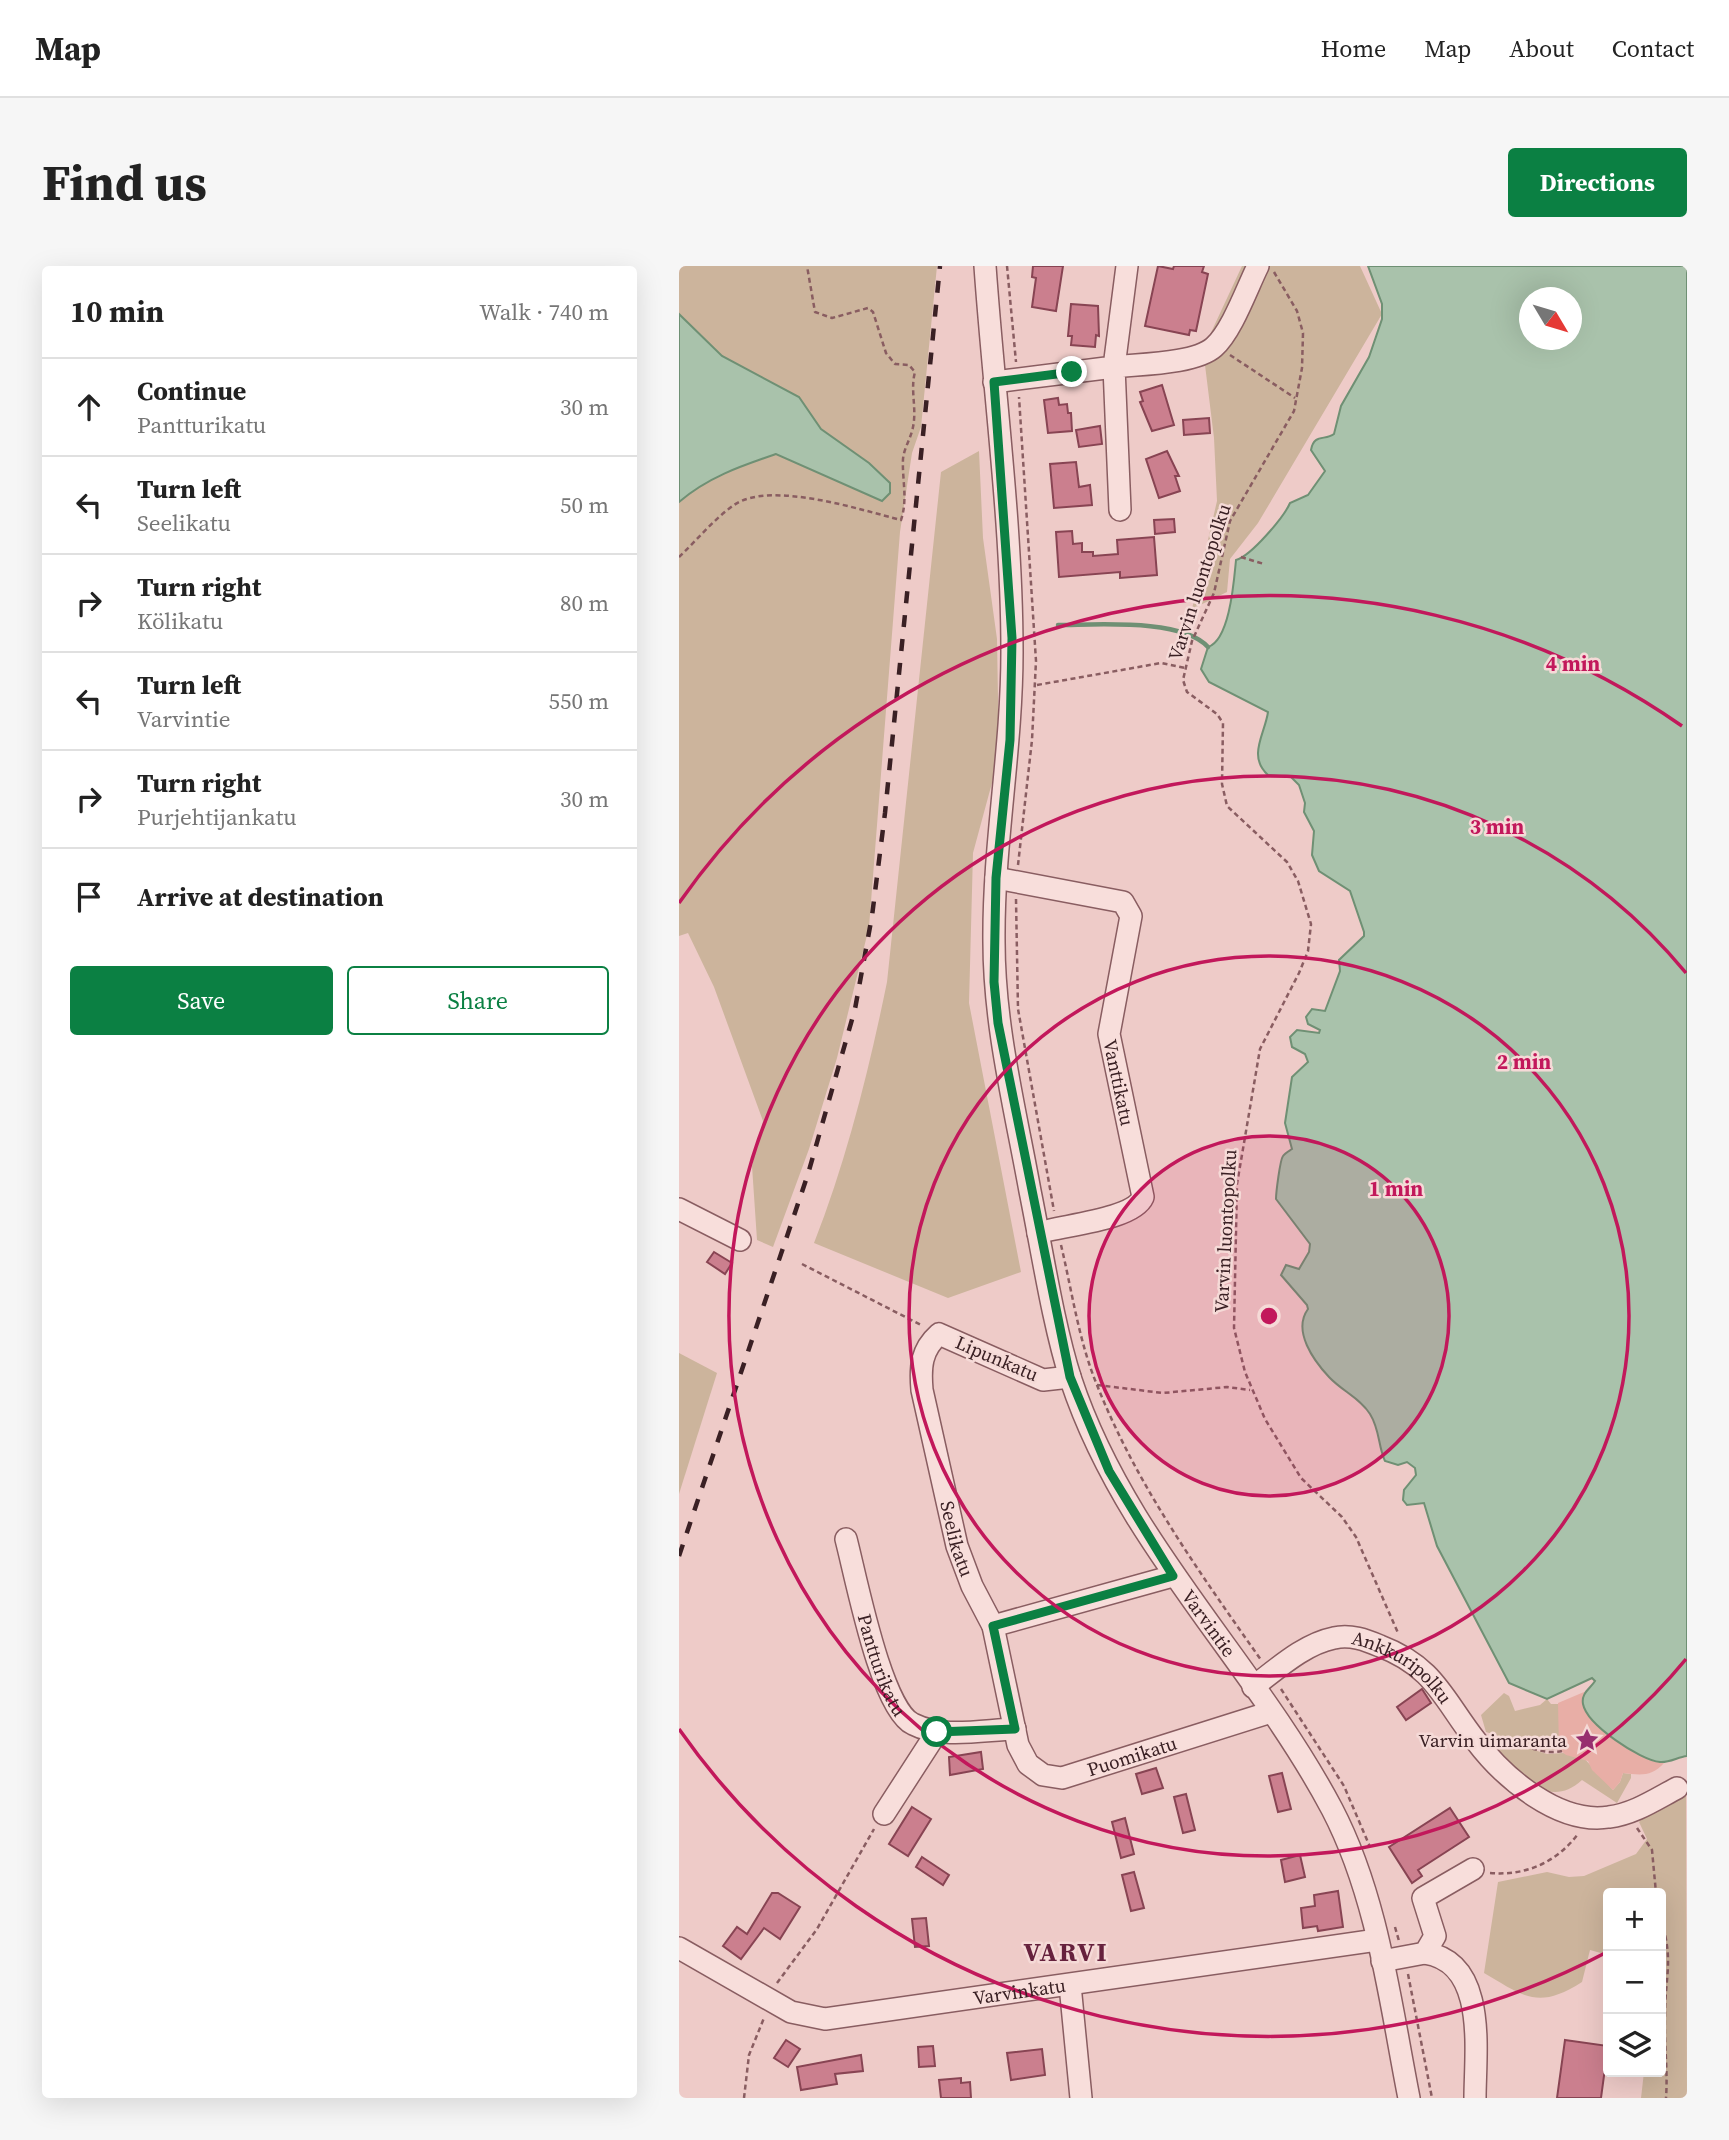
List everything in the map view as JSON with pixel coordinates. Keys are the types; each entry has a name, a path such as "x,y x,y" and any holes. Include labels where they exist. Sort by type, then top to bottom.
{"street":[{"name":"Varvintie","path":"985,266 1012,638 1010,740 996,878 994,982 998,1023 1038,1233 1070,1377 1109,1471 1173,1576 1272,1713 1332,1808 1357,1869 1383,1961 1409,2098"},
{"path":"1120,510 1114,367 1127,266"},
{"path":"994,382 1192,357 1216,346 1258,266"},
{"name":"Vanttikatu","path":"996,878 1122,902 1131,916 1109,1034 1143,1197 1140,1203 1127,1213 1038,1233"},
{"path":"679,1209 740,1240"},
{"name":"Lipunkatu","path":"934,1339 1043,1380 1070,1377"},
{"name":"Seelikatu","path":"934,1339 920,1366 922,1391 957,1546 972,1586 993,1626 1015,1729"},
{"name":"Pantturikatu","path":"846,1539 885,1684 898,1712 912,1724 937,1732 1015,1729"},
{"path":"993,1626 1173,1576"},
{"name":"Ankkuripolku","path":"1253,1687 1312,1645 1337,1637 1364,1639 1407,1658 1436,1681 1475,1740 1508,1775 1537,1796 1565,1810 1591,1818 1618,1815 1634,1811 1677,1788"},
{"name":"Puomikatu","path":"1015,1729 1028,1764 1043,1774 1062,1778 1272,1713"},
{"path":"884,1814 937,1732"},
{"path":"1425,1953 1435,1936 1423,1898 1473,1869"},
{"name":"Varvinkatu","path":"679,1948 791,2012 825,2019 1377,1940"},
{"path":"1383,1961 1425,1953 1450,1961 1464,1980 1476,2029 1475,2098"},
{"path":"1070,1984 1081,2098"}],"path":[{"path":"679,557 735,504 757,496 813,498 901,520 905,506 903,456 914,426 915,398 912,386 915,372 909,365 895,363 887,354 873,312 868,308 832,318 815,312 807,266"},
{"name":"Varvin luontopolku","path":"1271,266 1301,321 1302,368 1296,398 1291,419 1242,496 1230,521 1214,593 1192,641 1183,680 1187,692 1217,714 1223,723 1222,784 1227,806 1287,862 1301,888 1311,924 1308,951 1260,1049 1237,1184 1232,1307 1237,1345 1252,1390 1301,1478 1342,1517 1356,1536 1407,1658"},
{"path":"1216,346 1296,398"},
{"path":"1241,557 1264,564"},
{"path":"1036,686 1161,663 1185,668"},
{"path":"802,1264 934,1339"},
{"path":"1070,1377 1096,1385 1163,1393 1227,1387 1252,1390"},
{"path":"1475,1740 1517,1742 1551,1753 1562,1751"},
{"path":"744,2098 749,2055 774,1987 817,1929 884,1814"},
{"path":"1618,1815 1636,1827 1648,1840 1652,1850 1656,1888"},
{"path":"1473,1869 1503,1874 1546,1863 1566,1848 1591,1818"},
{"path":"1666,1940 1670,1956 1665,2017 1668,2066 1666,2098"}],"shaded area":[{"path":"679,266 937,266 921,427 912,453 900,532 869,927 837,1058 809,1149 773,1247 757,1240 752,1166 763,1121 714,987 688,933 679,936 679,502 713,479 776,454 818,472 890,483 869,463 821,429 799,397 722,356 679,314"},
{"path":"1242,266 1360,266 1382,314 1258,523 1230,559 1227,592 1192,609 1217,501 1214,438 1205,365 1208,339"},
{"path":"1368,266 1687,266 1687,1756 1667,1762 1640,1755 1615,1740 1594,1722 1583,1704 1585,1694 1595,1681 1592,1678 1547,1699 1509,1683 1437,1546 1424,1503 1407,1505 1403,1500 1404,1490 1416,1475 1415,1468 1407,1462 1398,1465 1385,1461 1370,1414 1317,1363 1307,1345 1302,1327 1307,1305 1281,1275 1286,1265 1299,1269 1309,1252 1310,1244 1276,1199 1282,1159 1292,1149 1285,1123 1292,1077 1308,1062 1305,1054 1292,1047 1290,1037 1297,1030 1319,1033 1320,1030 1308,1024 1306,1017 1312,1009 1325,1011 1340,971 1339,960 1364,936 1364,932 1350,891 1319,871 1312,855 1314,831 1304,812 1305,803 1299,785 1291,777 1268,775 1262,768 1258,753 1268,712 1209,682 1201,669 1208,647 1215,642 1226,622 1236,560 1266,535 1290,503 1308,495 1325,471 1311,450 1312,445 1317,439 1334,434 1341,406 1369,357 1382,319 1382,304"},
{"path":"679,314 722,356 799,397 821,429 869,463 890,483 890,493 882,501 776,454 713,479 679,502"},
{"path":"979,451 983,538 997,639 999,757 973,853 969,1003 1021,1272 948,1298 814,1243 856,1114 887,982 941,472"},
{"path":"679,1353 717,1373 679,1494"},
{"path":"1504,1693 1509,1696 1515,1711 1540,1705 1547,1699 1551,1704 1559,1704 1559,1749 1545,1750 1486,1732 1481,1715"},
{"path":"1512,1743 1547,1754 1563,1753 1583,1757 1613,1790 1623,1773 1631,1774 1631,1778 1617,1803 1582,1780 1569,1789 1556,1792 1544,1790 1521,1776 1491,1745"},
{"path":"1686,1790 1687,2098 1641,2098 1643,2077 1666,2077 1666,1888 1603,1888 1603,1954 1590,1950 1582,1982 1567,1991 1554,1996 1532,1997 1521,1994 1484,1973 1498,1882 1547,1872 1569,1877 1584,1876 1636,1854 1647,1839 1639,1822 1650,1809"}],"sand":[{"name":"Varvin uimaranta","path":"1584,1692 1583,1703 1608,1732 1628,1748 1651,1760 1664,1763 1650,1773 1623,1773 1613,1790 1592,1770 1588,1761 1566,1755 1559,1749 1558,1703"}],"building":[{"path":"1033,266 1063,266 1056,311 1032,307 1036,278 1032,277"},
{"path":"1158,266 1173,269 1174,266 1204,266 1202,272 1208,274 1196,331 1190,330 1189,335 1145,326"},
{"path":"1071,304 1098,306 1099,336 1096,335 1095,347 1071,345 1072,336 1068,336"},
{"path":"1162,385 1174,425 1152,431 1140,402 1143,401 1140,392"},
{"path":"1058,398 1059,405 1067,404 1068,413 1071,413 1072,431 1048,433 1044,400"},
{"path":"1209,418 1210,433 1184,435 1183,420"},
{"path":"1100,426 1102,444 1079,447 1076,430"},
{"path":"1167,451 1179,476 1175,476 1180,491 1159,498 1146,459"},
{"path":"1076,462 1079,487 1090,485 1092,505 1054,508 1050,464"},
{"path":"1174,519 1175,532 1155,534 1154,520"},
{"path":"1072,531 1073,544 1082,543 1082,552 1093,552 1093,556 1118,554 1117,540 1154,537 1157,575 1120,578 1120,572 1059,577 1056,532"},
{"path":"714,1252 732,1263 725,1274 707,1262"},
{"path":"1422,1689 1431,1703 1406,1720 1397,1707"},
{"path":"981,1752 983,1769 950,1775 949,1757"},
{"path":"1156,1768 1163,1788 1142,1794 1136,1774"},
{"path":"1282,1773 1291,1809 1278,1812 1269,1776"},
{"path":"1186,1794 1195,1830 1183,1833 1174,1797"},
{"path":"912,1807 931,1819 908,1856 889,1844"},
{"path":"1450,1808 1469,1837 1418,1870 1422,1876 1412,1883 1389,1847"},
{"path":"1125,1818 1134,1854 1121,1858 1112,1822"},
{"path":"1300,1855 1305,1877 1285,1882 1281,1860"},
{"path":"922,1857 949,1875 943,1885 916,1867"},
{"path":"1134,1872 1144,1908 1131,1911 1122,1875"},
{"path":"1338,1891 1343,1927 1318,1931 1317,1926 1303,1928 1301,1908 1315,1906 1314,1895"},
{"path":"772,1893 778,1893 800,1907 780,1939 764,1928 741,1959 723,1946 737,1927 747,1934"},
{"path":"926,1918 929,1946 915,1947 912,1919"},
{"path":"786,2040 800,2049 788,2067 774,2058"},
{"path":"1565,2040 1603,2045 1601,2098 1557,2098"},
{"path":"933,2046 935,2066 919,2067 918,2047"},
{"path":"1042,2049 1045,2075 1011,2080 1007,2053"},
{"path":"861,2055 863,2071 835,2074 837,2084 801,2090 797,2067"},
{"path":"961,2078 961,2083 970,2082 971,2098 941,2098 939,2080"}],"waterway":[{"path":"1058,625 1115,624 1159,627 1179,631 1208,647"}],"railway":[{"path":"679,1556 808,1174 855,1009 872,916 885,813 940,266"}],"place":[{"name":"Varvin uimaranta","path":"1587,1740"}],"district":[{"name":"VARVI","path":"1066,1952"}],"route":[{"path":"937,1732 1015,1729 993,1626 1173,1576 1109,1471 1094,1441 1070,1377 1038,1233 998,1023 994,982 996,878 1010,740 1012,685 1009,572 994,382 1072,372"}]}
